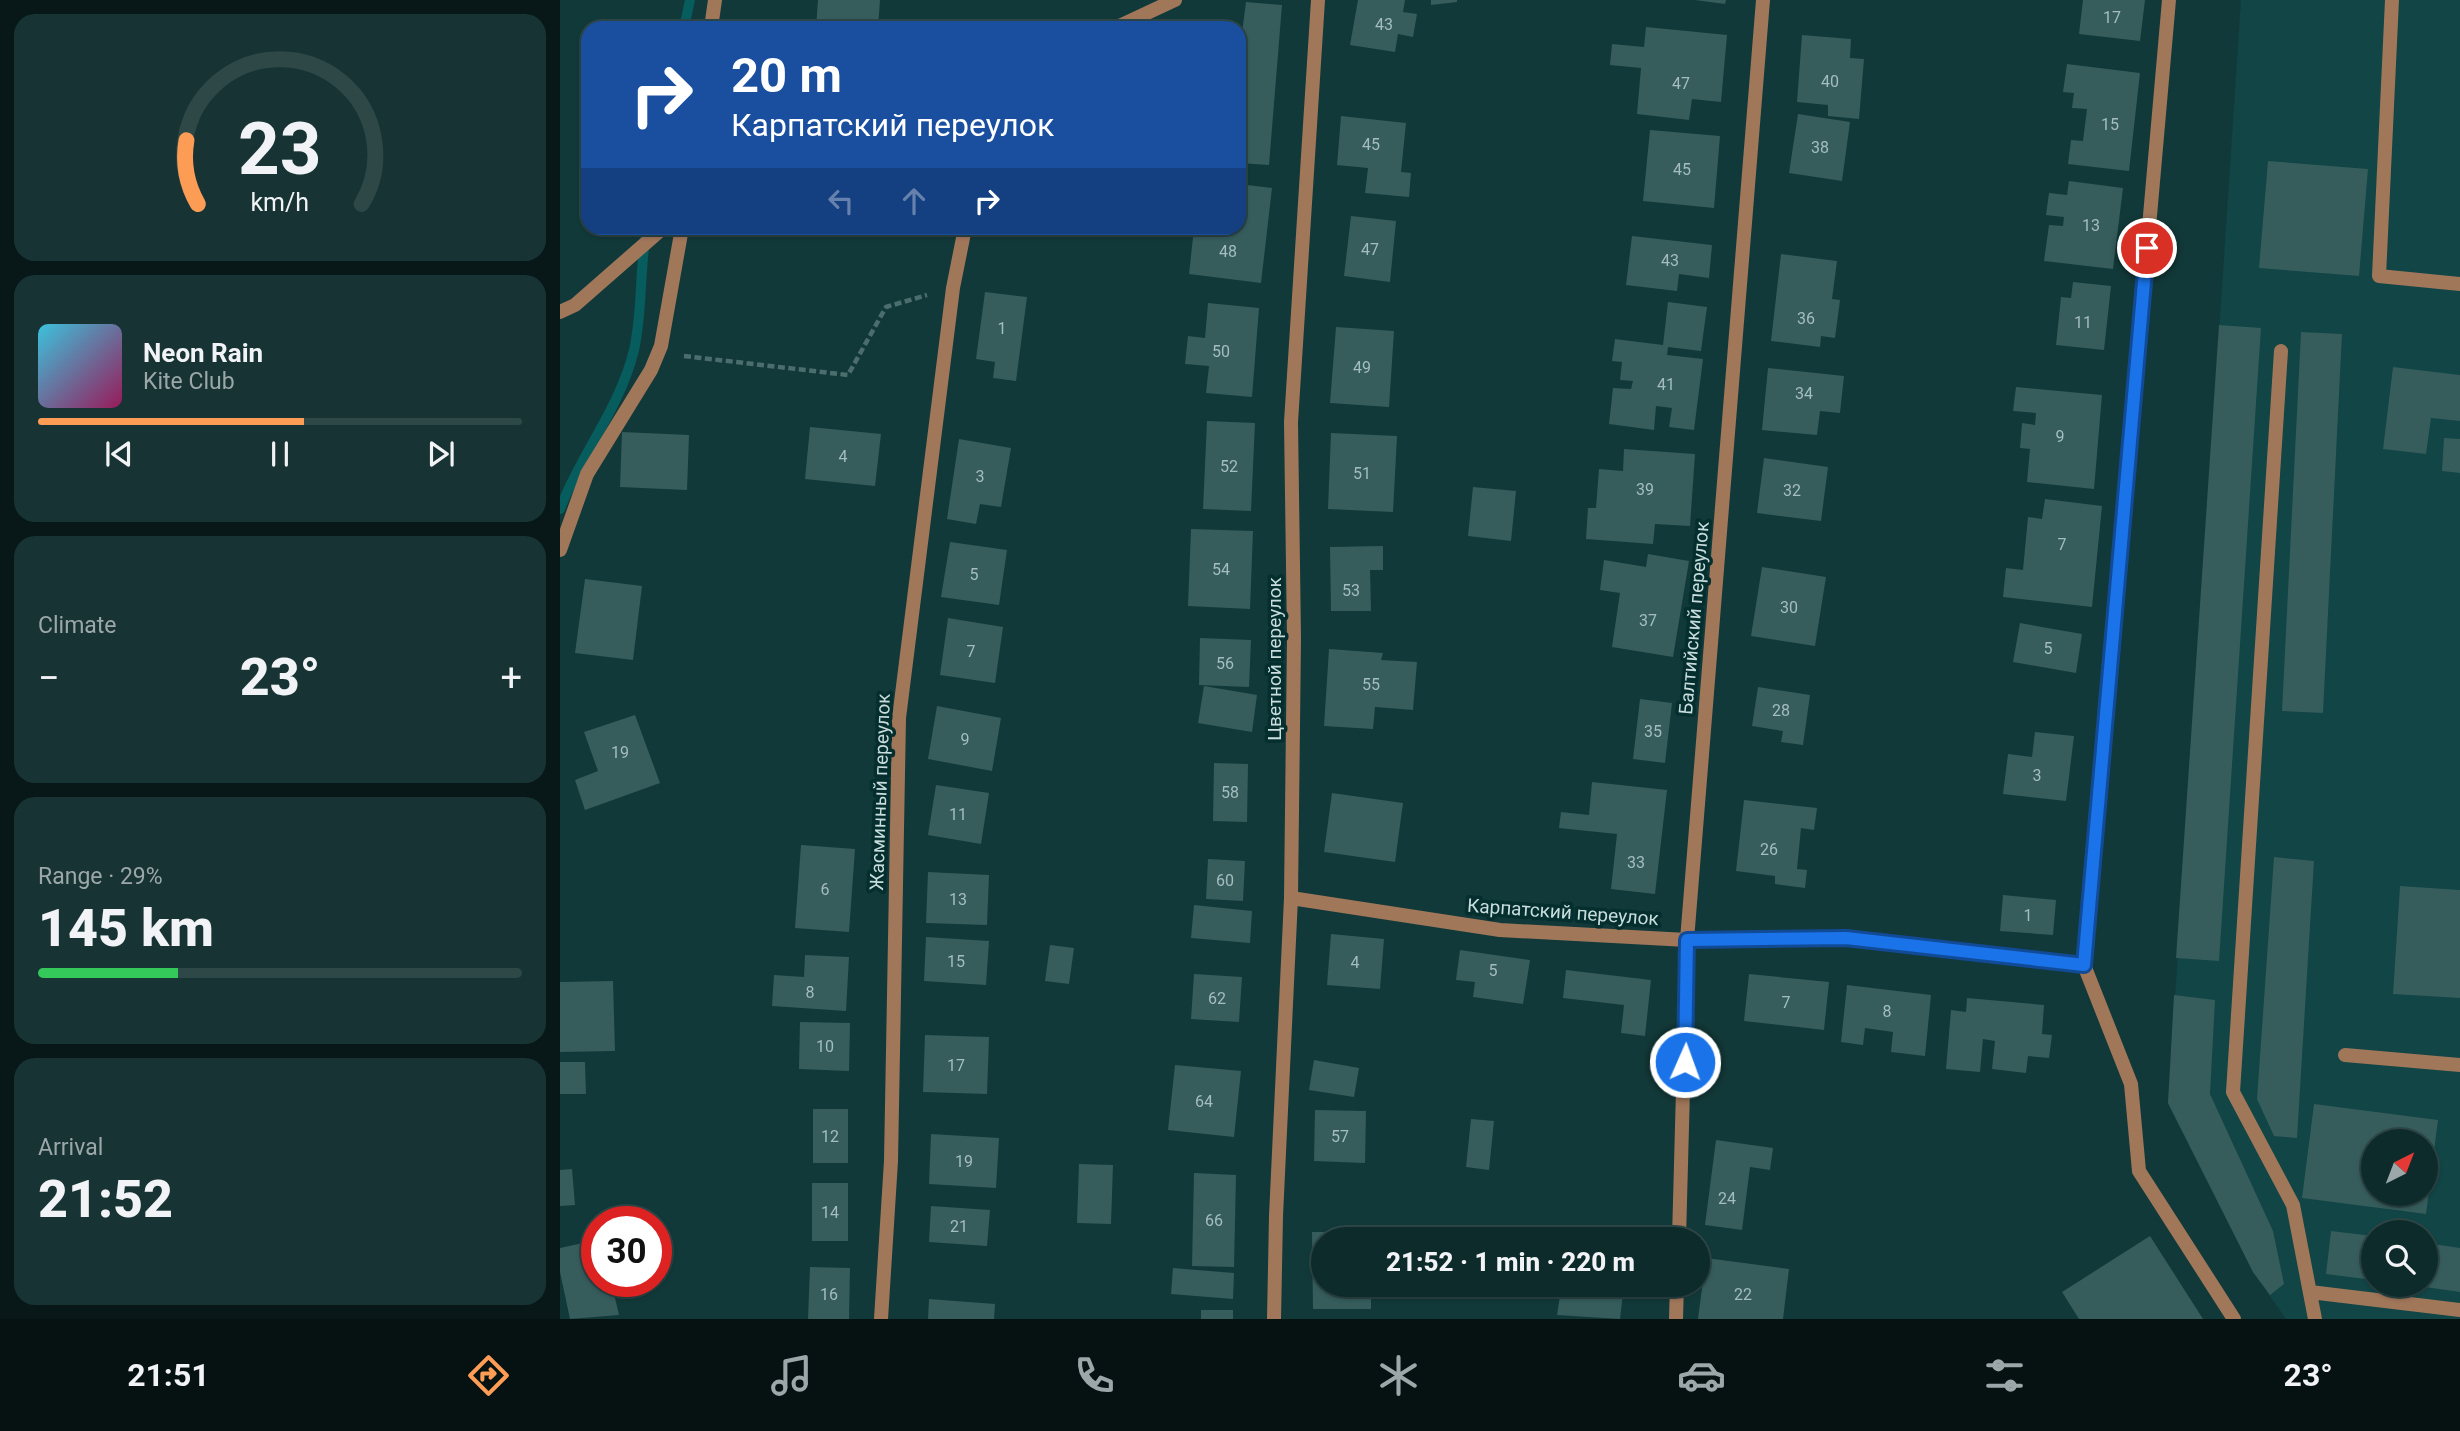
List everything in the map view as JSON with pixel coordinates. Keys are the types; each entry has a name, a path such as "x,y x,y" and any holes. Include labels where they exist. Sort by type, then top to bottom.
{"street":[{"path":"712,21 715,0"},
{"path":"1130,21 1175,0"},
{"name":"Цветной переулок","path":"1274,1319 1276,1216 1291,898 1294,638 1290,422 1318,0"},
{"name":"Балтийский переулок","path":"1679,1227 1687,940 1763,0"},
{"path":"2169,0 2084,965 2131,1084 2139,1171 2234,1319"},
{"path":"2392,0 2379,276 2460,284"},
{"path":"560,312 575,306 655,235"},
{"path":"560,550 587,474 651,370 661,346 681,235"},
{"name":"Жасминный переулок","path":"881,1319 891,1161 899,718 953,288 964,235"},
{"path":"2281,351 2233,1092 2293,1205 2315,1319"},
{"name":"Карпатский переулок","path":"1291,898 1500,930 1687,940 1846,938 2084,965"},
{"path":"2345,1055 2460,1065"},
{"path":"2310,1292 2460,1310"},
{"path":"1676,1319 1677,1297"}],"path":[{"path":"686,357 848,375 886,307 953,288"}],"shaded area":[{"path":"2241,0 2460,0 2460,1319 2286,1319 2253,1272 2168,1104"}],"building":[{"path":"818,0 880,0 878,21 816,21"},
{"path":"1358,0 1405,0 1403,12 1417,14 1413,37 1398,34 1395,52 1350,45"},
{"path":"1431,0 1457,0 1457,2 1431,5"},
{"path":"1695,0 1726,0 1725,4"},
{"path":"2083,0 2145,0 2140,41 2079,34"},
{"path":"1246,2 1282,5 1269,165 1246,163 1246,21 1244,21"},
{"path":"1646,27 1727,35 1721,102 1692,99 1689,120 1637,114 1641,68 1610,65 1612,44 1644,47"},
{"path":"1802,35 1851,39 1850,58 1864,59 1859,119 1828,116 1828,105 1797,102"},
{"path":"2067,64 2140,73 2129,171 2068,164 2071,140 2083,141 2087,109 2072,108 2074,93 2063,92"},
{"path":"1798,114 1850,122 1842,181 1789,173"},
{"path":"1341,116 1406,123 1401,172 1411,173 1409,197 1365,193 1368,168 1337,165"},
{"path":"1650,130 1720,136 1714,208 1643,201"},
{"path":"2268,161 2368,169 2359,276 2259,268"},
{"path":"2069,181 2123,188 2113,269 2044,261 2049,225 2063,226 2064,217 2046,215 2049,193 2067,195"},
{"path":"1246,185 1272,188 1261,283 1189,274 1193,235 1246,235"},
{"path":"1351,216 1396,221 1390,282 1344,276"},
{"path":"1632,236 1712,245 1709,278 1679,274 1677,291 1626,285"},
{"path":"1781,254 1837,261 1832,299 1840,300 1835,338 1821,336 1820,347 1771,341"},
{"path":"2073,282 2111,286 2104,350 2056,345 2061,297 2071,298"},
{"path":"985,292 1027,297 1016,381 993,378 995,362 976,359"},
{"path":"1668,302 1707,307 1701,351 1668,347 1667,355 1703,359 1694,430 1669,427 1672,408 1656,406 1654,430 1609,424 1613,388 1631,389 1633,381 1620,380 1622,362 1612,361 1615,339 1663,345"},
{"path":"1208,303 1259,308 1252,397 1206,393 1209,366 1185,364 1188,336 1205,338"},
{"path":"2219,325 2261,328 2219,961 2176,958"},
{"path":"1336,327 1394,331 1389,407 1330,403"},
{"path":"2301,332 2342,334 2323,713 2282,711"},
{"path":"2393,367 2460,375 2460,421 2431,418 2426,454 2383,449"},
{"path":"1768,368 1844,376 1840,413 1820,411 1817,435 1762,430"},
{"path":"2016,387 2102,395 2094,489 2027,482 2030,449 2020,448 2022,423 2035,425 2036,413 2013,411"},
{"path":"1207,421 1255,423 1251,511 1203,509"},
{"path":"810,427 881,434 875,486 805,479"},
{"path":"622,432 689,435 687,490 620,487"},
{"path":"1331,433 1397,436 1393,512 1328,509"},
{"path":"2444,438 2460,439 2460,473 2442,471"},
{"path":"959,439 1011,448 1001,507 980,504 976,524 947,519"},
{"path":"1624,449 1695,454 1690,526 1655,524 1653,544 1586,539 1588,508 1596,508 1599,469 1623,471"},
{"path":"1764,458 1828,467 1821,521 1757,513"},
{"path":"1473,487 1516,491 1511,541 1468,536"},
{"path":"2045,499 2102,506 2092,607 2003,597 2006,568 2023,570 2028,517 2042,519"},
{"path":"1191,529 1253,531 1250,609 1188,606"},
{"path":"950,542 1007,550 999,605 941,597"},
{"path":"1383,546 1383,570 1370,570 1371,611 1331,611 1330,547"},
{"path":"1648,554 1689,561 1673,657 1612,647 1620,593 1600,590 1604,560 1646,567"},
{"path":"1762,567 1826,577 1815,646 1751,636"},
{"path":"585,579 642,586 633,660 575,653"},
{"path":"948,618 1003,627 995,683 940,675"},
{"path":"2020,623 2082,634 2076,673 2013,662"},
{"path":"1200,638 1251,640 1249,687 1199,685"},
{"path":"1329,649 1383,653 1381,660 1417,662 1413,710 1375,707 1373,729 1324,726"},
{"path":"1204,686 1257,695 1252,732 1198,723"},
{"path":"1758,687 1810,695 1803,745 1781,742 1783,731 1752,726"},
{"path":"1640,699 1672,703 1665,763 1633,759"},
{"path":"937,706 1001,718 992,771 928,759"},
{"path":"635,715 660,783 585,810 575,780 598,771 584,732"},
{"path":"2035,732 2074,736 2066,801 2003,794 2008,754 2032,757"},
{"path":"1214,763 1248,764 1247,822 1213,821"},
{"path":"1592,782 1667,790 1655,894 1611,889 1617,834 1559,828 1561,812 1589,815"},
{"path":"936,785 989,793 981,844 928,835"},
{"path":"1332,793 1403,803 1395,862 1324,852"},
{"path":"1744,800 1817,808 1814,830 1801,828 1797,869 1807,870 1805,888 1775,884 1775,876 1736,871"},
{"path":"801,845 855,849 849,932 795,928"},
{"path":"2274,857 2314,861 2297,1138 2274,1136 2257,1099"},
{"path":"1208,859 1245,861 1243,901 1206,899"},
{"path":"928,872 989,875 987,925 926,923"},
{"path":"2400,886 2460,890 2460,998 2393,994"},
{"path":"2003,895 2056,900 2053,935 2000,931"},
{"path":"1194,905 1252,911 1250,943 1191,938"},
{"path":"1331,934 1384,939 1380,989 1327,985"},
{"path":"926,937 989,941 986,985 924,981"},
{"path":"1050,945 1074,948 1069,984 1045,981"},
{"path":"1460,950 1530,960 1523,1004 1473,997 1475,982 1456,980"},
{"path":"805,955 849,957 846,1011 772,1006 774,975 804,977"},
{"path":"1566,970 1651,980 1645,1036 1621,1033 1624,1005 1563,998"},
{"path":"1194,974 1242,977 1239,1022 1191,1019"},
{"path":"1749,974 1829,982 1824,1030 1744,1021"},
{"path":"613,981 615,1051 560,1052 560,982"},
{"path":"1847,985 1931,995 1925,1056 1891,1052 1893,1032 1865,1028 1863,1045 1841,1042"},
{"path":"2174,995 2215,1000 2210,1094 2273,1231 2284,1284 2270,1295 2253,1272 2168,1103"},
{"path":"1967,998 2044,1005 2042,1034 2052,1035 2049,1058 2028,1056 2026,1073 1992,1069 1995,1041 1983,1039 1980,1072 1946,1069 1951,1010 1966,1012"},
{"path":"800,1022 850,1023 849,1071 799,1069"},
{"path":"925,1035 989,1037 987,1094 923,1092"},
{"path":"1314,1060 1359,1068 1354,1097 1309,1090"},
{"path":"560,1062 585,1062 586,1094 560,1094"},
{"path":"1175,1065 1241,1071 1234,1137 1168,1130"},
{"path":"2314,1104 2438,1120 2437,1129 2361,1129 2361,1206 2302,1198"},
{"path":"813,1109 848,1109 848,1163 813,1163"},
{"path":"1315,1110 1366,1111 1365,1163 1314,1161"},
{"path":"1471,1119 1494,1121 1489,1170 1466,1167"},
{"path":"931,1134 999,1138 996,1188 929,1184"},
{"path":"1716,1140 1773,1148 1770,1170 1750,1167 1742,1230 1705,1225"},
{"path":"1079,1164 1113,1165 1111,1224 1077,1223"},
{"path":"572,1169 575,1205 560,1206 560,1170"},
{"path":"1194,1173 1236,1175 1234,1267 1192,1266"},
{"path":"812,1183 848,1183 848,1241 812,1241"},
{"path":"931,1206 990,1210 987,1246 929,1242"},
{"path":"2364,1206 2427,1206 2426,1214"},
{"path":"2331,1231 2361,1235 2361,1278 2326,1274"},
{"path":"2150,1236 2203,1319 2079,1319 2062,1292"},
{"path":"581,1243 581,1297 615,1297 619,1315 570,1319 560,1272 560,1248"},
{"path":"2438,1245 2460,1248 2460,1292 2438,1289"},
{"path":"1710,1259 1789,1269 1783,1319 1698,1319 1701,1297 1710,1297"},
{"path":"810,1267 850,1268 849,1319 808,1319"},
{"path":"1173,1268 1234,1273 1233,1299 1171,1294"},
{"path":"1313,1297 1371,1297 1371,1309 1313,1309"},
{"path":"1560,1297 1623,1297 1620,1319 1557,1315"},
{"path":"929,1299 995,1304 994,1319 928,1319"},
{"path":"1201,1310 1233,1310 1233,1319 1201,1319"}],"waterway":[{"path":"686,21 690,0"},
{"path":"560,509 628,371 637,335 646,235"}],"route":[{"path":"1685,1062 1687,940 1846,938 2084,965 2147,248"}]}
